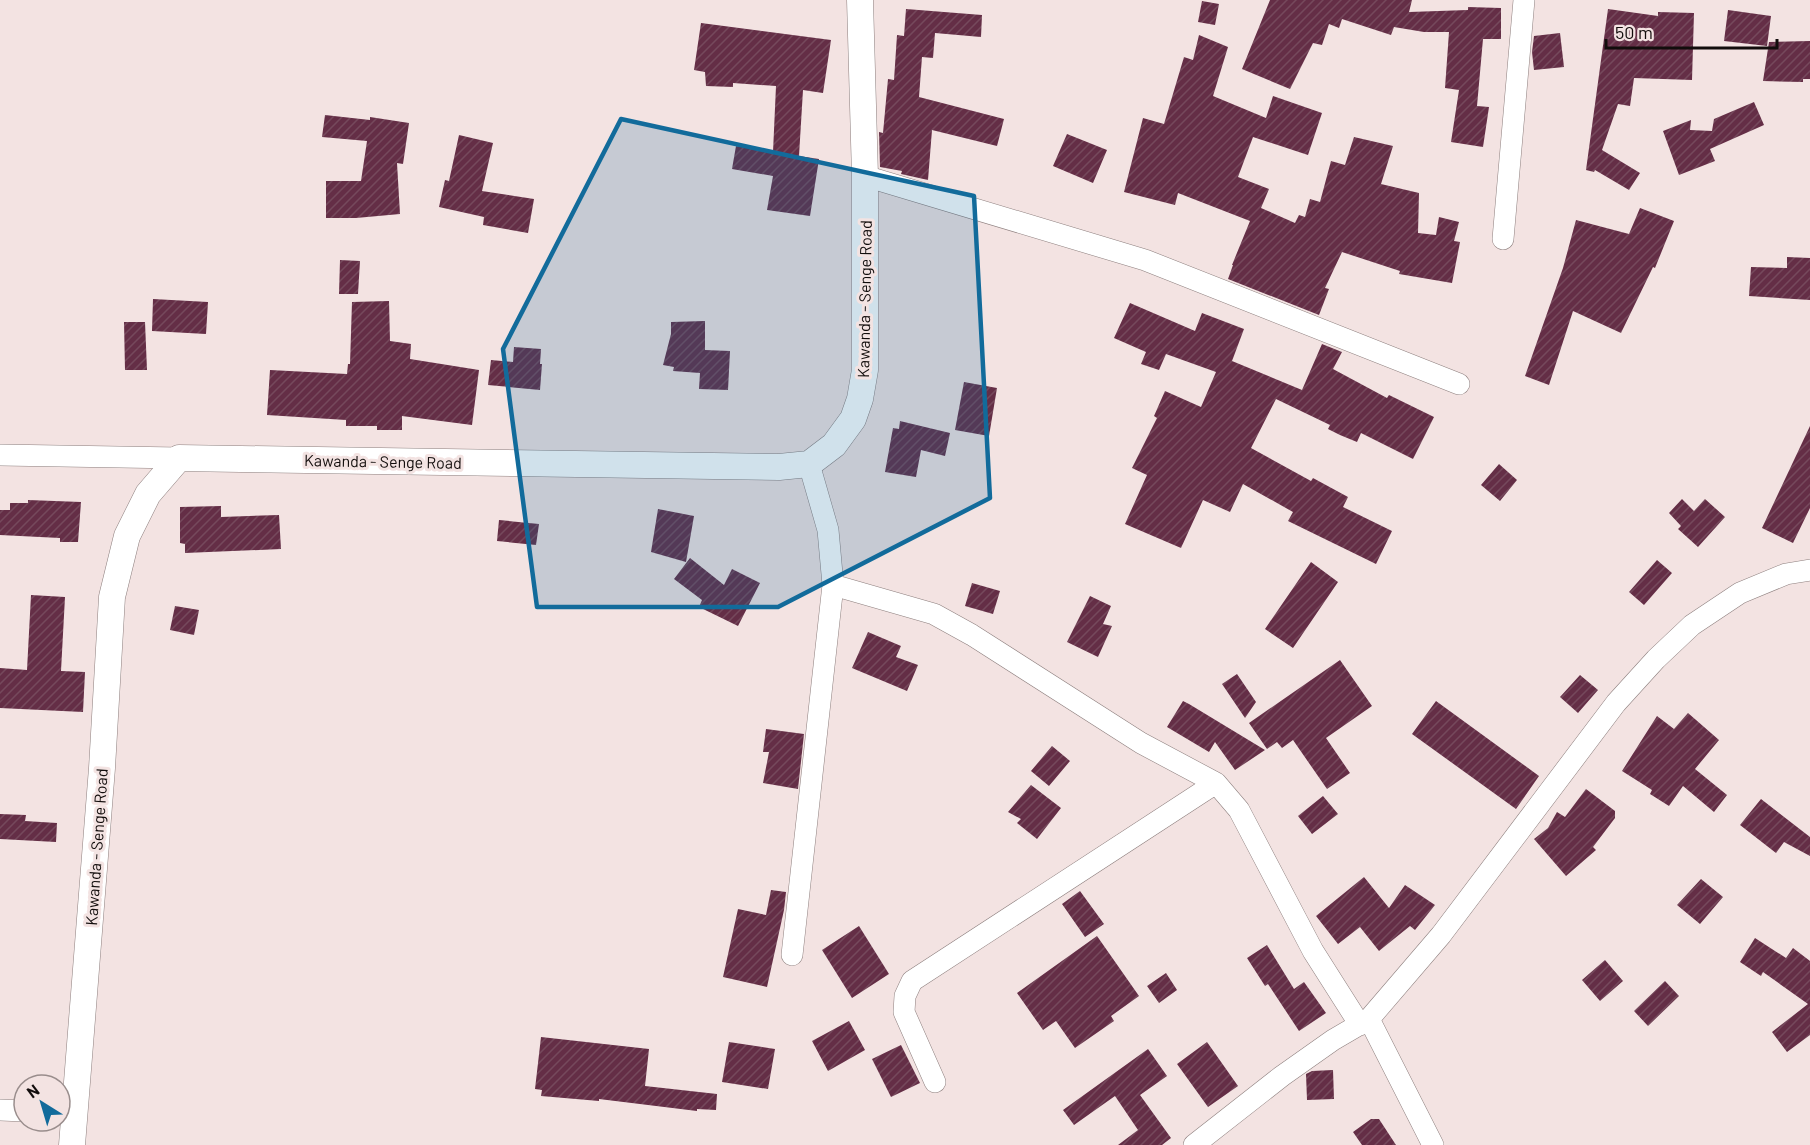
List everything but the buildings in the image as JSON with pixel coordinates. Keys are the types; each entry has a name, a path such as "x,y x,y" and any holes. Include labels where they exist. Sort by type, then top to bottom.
{"street":[{"name":"Kawanda - Senge Road","path":"71,1073 102,768 111,597 127,536 148,494 179,458 779,467 809,464 834,445 853,419 861,399 865,370 865,176 861,0"},
{"path":"1503,239 1524,0"},
{"path":"865,176 1145,260 1459,384"},
{"path":"0,455 179,458"},
{"path":"792,955 833,585 828,530 809,464"},
{"path":"1194,1145 1282,1076 1333,1040 1364,1022 1441,936 1616,704 1656,659 1692,625 1740,593 1786,574 1810,570"},
{"path":"833,585 934,614 972,635 1140,743 1216,783 1239,810 1313,951 1364,1022 1433,1145"},
{"path":"935,1082 904,1012 905,996 912,981 1216,783"}],"highlighted area":[{"path":"621,119 974,196 990,498 778,607 537,607 503,349"}]}
